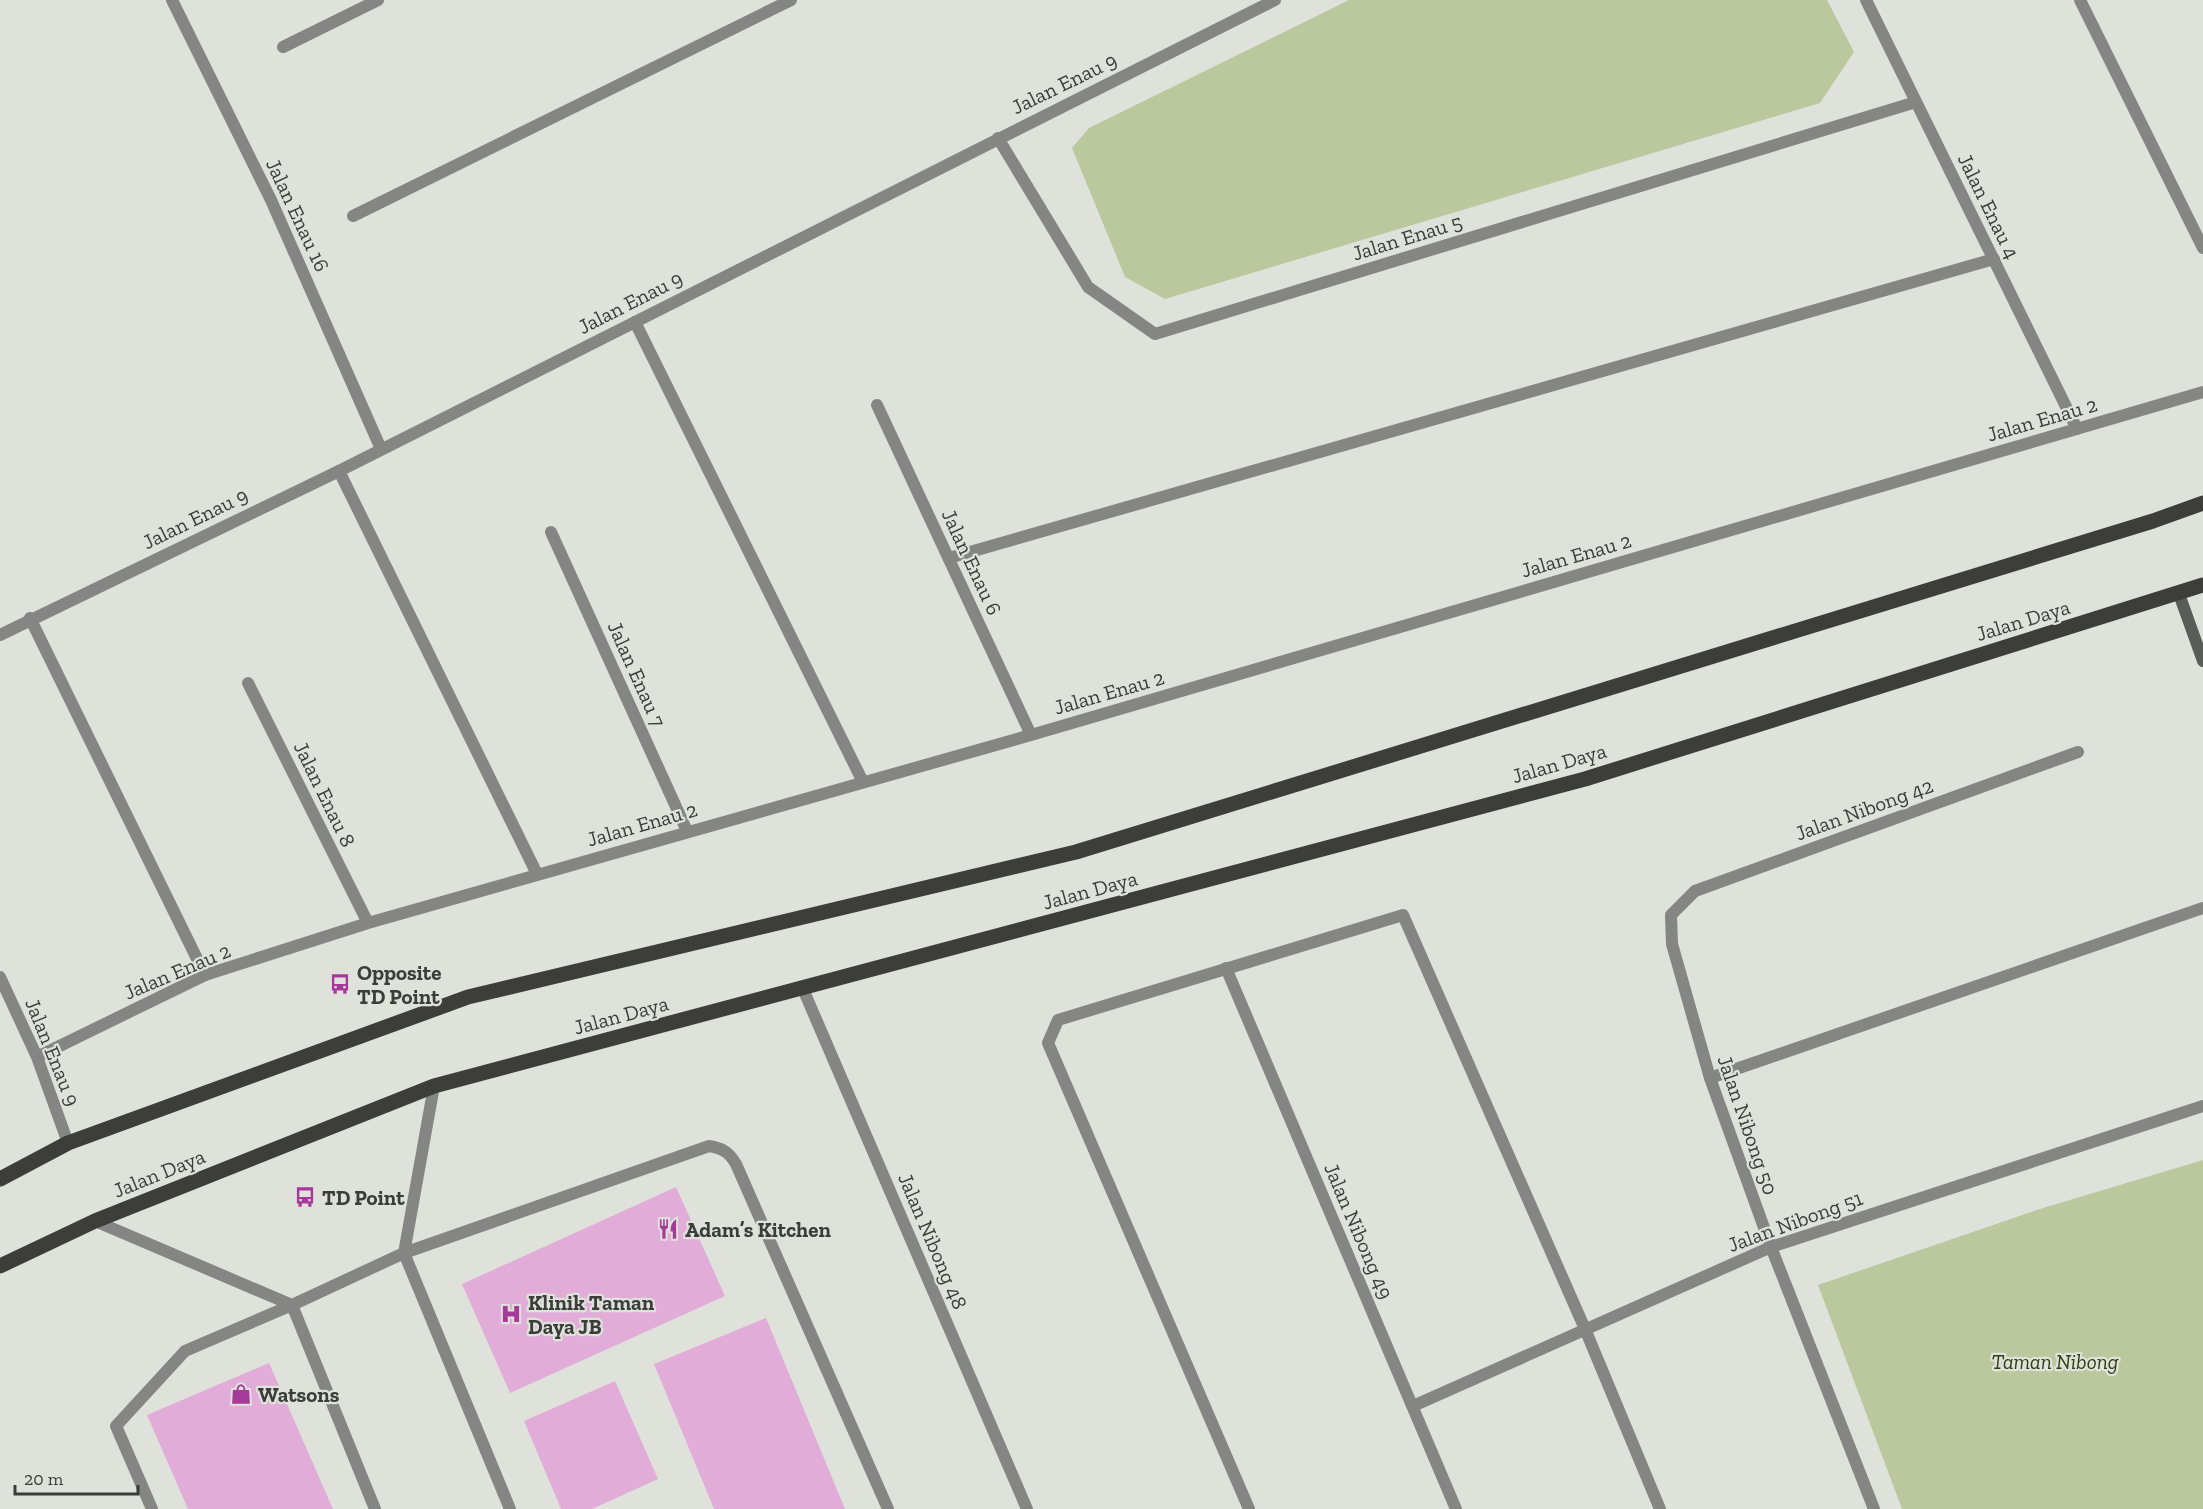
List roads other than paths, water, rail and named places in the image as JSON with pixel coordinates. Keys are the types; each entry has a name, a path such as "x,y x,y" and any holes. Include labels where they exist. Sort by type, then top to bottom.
{"main road":[{"name":"Jalan Daya","path":"0,1179 68,1143 468,997 1076,852 2141,525 2203,503"},
{"name":"Jalan Daya","path":"0,1266 94,1221 434,1086 1585,778 2203,585"},
{"path":"2179,594 2203,660"}],"street":[{"name":"Jalan Enau 16","path":"172,0 272,200 381,449"},
{"path":"283,47 378,0"},
{"path":"353,216 791,0"},
{"name":"Jalan Enau 9","path":"0,635 30,618 339,471 1275,0"},
{"name":"Jalan Enau 4","path":"1866,0 2077,429"},
{"path":"2080,0 2203,248"},
{"name":"Jalan Enau 5","path":"998,138 1088,287 1155,334 1916,102"},
{"path":"948,558 1994,259"},
{"path":"635,322 863,782"},
{"name":"Jalan Enau 2","path":"38,1057 205,975 368,923 1031,735 2203,392"},
{"name":"Jalan Enau 6","path":"877,405 1031,735"},
{"path":"339,471 537,874"},
{"name":"Jalan Enau 7","path":"551,532 687,831"},
{"path":"30,618 205,975"},
{"name":"Jalan Enau 8","path":"248,683 368,923"},
{"name":"Jalan Nibong 42","path":"1671,915 1695,891 2078,752"},
{"path":"1710,1078 2203,908"},
{"path":"1249,1509 1048,1043 1058,1020 1403,915 1585,1329 1660,1509"},
{"name":"Jalan Nibong 50","path":"1671,915 1672,944 1710,1078 1771,1247 1874,1509"},
{"name":"Jalan Nibong 49","path":"1226,968 1456,1509"},
{"name":"Jalan Enau 9","path":"0,977 38,1057 68,1143"},
{"name":"Jalan Nibong 48","path":"803,989 1027,1509"},
{"path":"434,1086 404,1253 510,1509"},
{"name":"Jalan Nibong 51","path":"1413,1406 1771,1247 2203,1106"},
{"path":"152,1509 116,1426 185,1351 404,1253 697,1148 720,1148 730,1154 736,1164 888,1509"},
{"path":"94,1221 292,1305 375,1509"}],"place":[{"name":"Opposite TD Point","path":"340,984"},
{"name":"TD Point","path":"305,1197"},
{"name":"Adam’s Kitchen","path":"668,1229"},
{"name":"Klinik Taman Daya JB","path":"511,1314"},
{"name":"Watsons","path":"241,1394"}],"park label":[{"name":"Taman Nibong","path":"2055,1361"}]}
